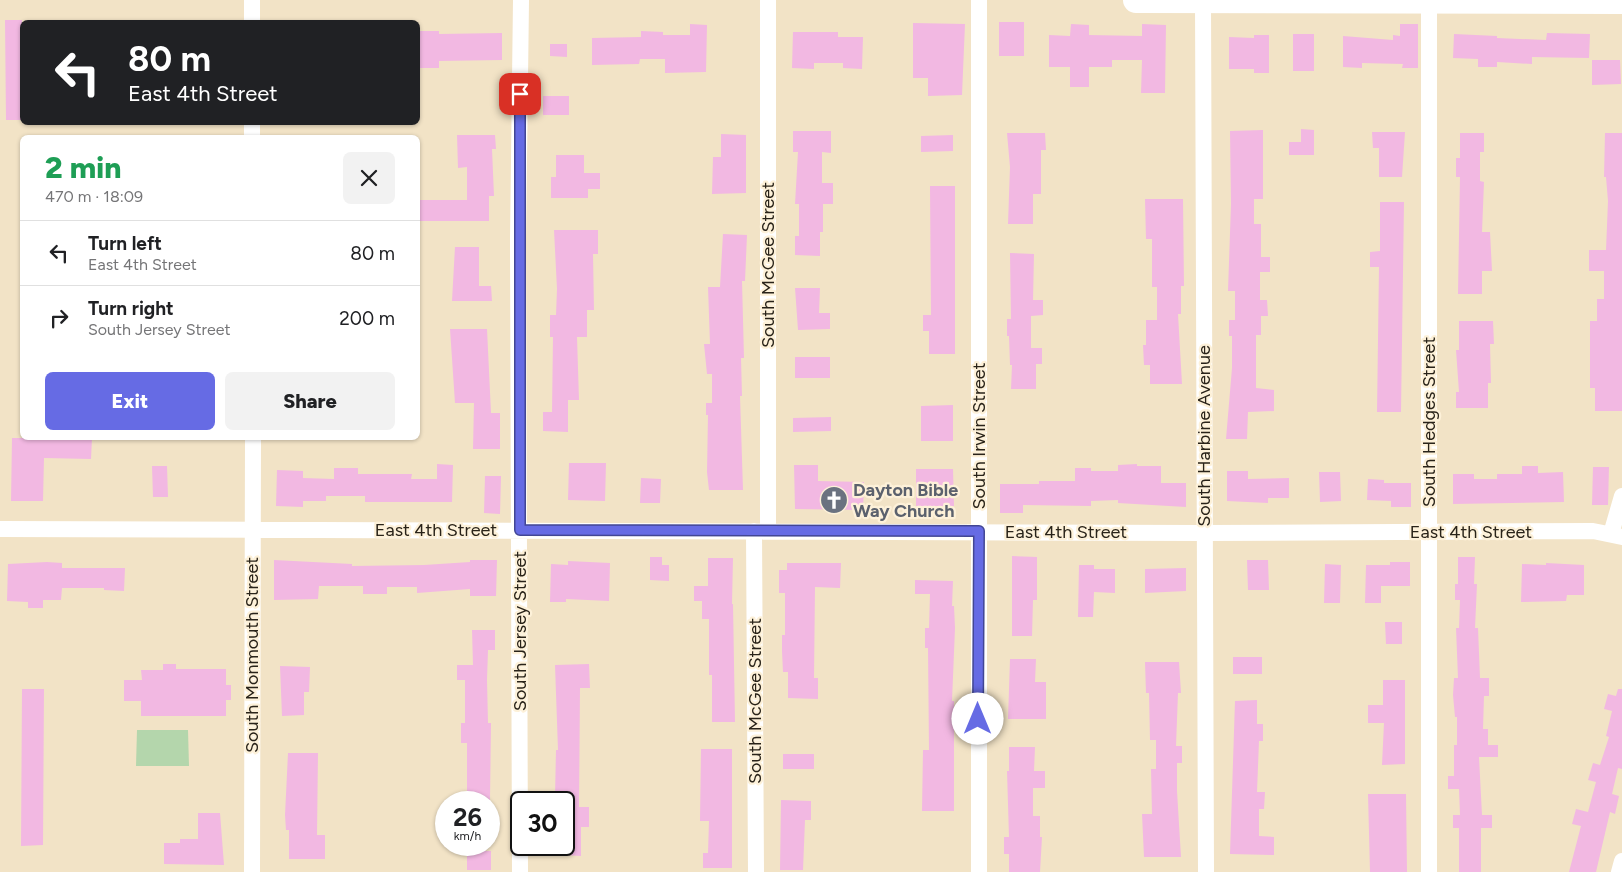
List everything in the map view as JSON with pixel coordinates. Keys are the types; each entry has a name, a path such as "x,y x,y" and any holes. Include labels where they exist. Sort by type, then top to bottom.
{"main road":[{"path":"1136,0 1622,2"}],"street":[{"path":"252,0 252,20"},
{"name":"South Jersey Street","path":"520,872 518,240 521,0"},
{"name":"South McGee Street","path":"756,872 768,0"},
{"name":"South Irwin Street","path":"979,0 979,872"},
{"name":"South Harbine Avenue","path":"1203,1 1206,872"},
{"name":"South Hedges Street","path":"1429,1 1429,872"},
{"name":"South Monmouth Street","path":"252,872 253,440"},
{"path":"1616,535 1622,496"},
{"name":"East 4th Street","path":"0,529 252,528 1204,533 1593,532 1616,535"},
{"path":"1619,872 1622,861"}],"green space":[{"path":"137,730 188,730 189,766 136,766"}],"building":[{"path":"5,20 20,20 20,120 6,120"},
{"path":"999,22 1024,22 1024,56 999,56"},
{"path":"913,23 965,24 962,95 928,96 928,78 913,78"},
{"path":"690,24 707,25 706,72 665,73 665,59 640,59 639,64 592,65 592,38 641,37 641,31 663,32 663,35 690,35"},
{"path":"1071,24 1089,25 1089,35 1142,36 1142,24 1166,25 1165,93 1141,93 1142,60 1112,60 1112,67 1089,67 1089,87 1070,87 1070,67 1049,67 1049,35 1070,36"},
{"path":"1400,24 1418,24 1418,68 1402,68 1403,64 1362,63 1362,68 1343,67 1343,36 1393,40 1393,35 1400,36"},
{"path":"420,31 439,31 439,34 502,33 502,60 439,61 439,68 420,68"},
{"path":"793,32 838,32 838,37 863,37 862,69 843,68 843,63 814,63 814,69 792,68"},
{"path":"1547,33 1590,34 1589,58 1532,57 1532,64 1497,62 1497,67 1478,67 1478,59 1453,58 1454,34 1546,40"},
{"path":"1293,34 1314,34 1314,71 1293,71"},
{"path":"1254,35 1269,35 1269,73 1254,73 1254,69 1229,69 1229,37 1254,38"},
{"path":"550,44 567,44 567,57 550,56"},
{"path":"1592,60 1620,60 1621,84 1592,85"},
{"path":"543,96 569,96 569,115 543,115"},
{"path":"1301,129 1314,130 1314,155 1289,155 1289,142 1301,142"},
{"path":"1263,130 1263,199 1254,199 1254,224 1261,224 1261,257 1270,257 1270,272 1260,272 1260,300 1267,300 1268,316 1261,316 1261,335 1256,335 1256,388 1274,390 1274,411 1248,412 1247,439 1226,439 1232,368 1232,336 1229,336 1229,320 1235,320 1235,291 1228,291 1231,204 1230,131"},
{"path":"793,131 831,131 831,153 822,152 822,183 833,183 833,204 823,204 823,232 820,232 820,256 795,255 795,236 799,236 799,204 795,204 798,152 793,152"},
{"path":"1372,132 1405,132 1402,177 1379,177 1379,148 1373,148"},
{"path":"1007,133 1045,133 1046,150 1041,150 1041,194 1033,194 1033,224 1008,224 1010,167"},
{"path":"1460,133 1484,133 1484,152 1480,152 1480,181 1484,182 1482,232 1490,232 1492,271 1482,271 1482,294 1458,294 1460,177 1456,177 1456,158 1460,158"},
{"path":"1605,133 1622,133 1622,411 1595,411 1595,388 1590,388 1590,321 1597,321 1597,299 1604,299 1604,271 1589,271 1589,250 1606,250 1608,201 1606,177 1604,177"},
{"path":"721,134 746,135 746,193 712,194 713,157 721,157"},
{"path":"457,135 495,135 496,149 492,149 494,196 489,196 489,221 420,221 420,200 467,200 467,167 458,168"},
{"path":"953,135 953,151 921,152 921,136"},
{"path":"556,155 584,155 584,173 600,173 600,189 588,189 588,198 551,198 551,177 556,177"},
{"path":"930,186 955,186 955,354 929,354 929,331 923,331 923,315 931,315"},
{"path":"1145,199 1183,199 1184,286 1181,286 1181,314 1178,314 1182,384 1150,384 1150,365 1144,365 1143,345 1146,345 1146,320 1157,320 1157,287 1152,287 1152,239 1146,239"},
{"path":"1380,202 1404,202 1401,412 1377,412 1379,267 1370,267 1370,252 1380,251"},
{"path":"554,230 598,230 598,254 593,254 594,310 587,310 587,337 577,337 579,400 568,400 568,432 543,431 543,412 552,412 553,337 550,337 550,315 556,315 557,289"},
{"path":"723,234 747,235 745,281 742,281 744,358 741,358 742,396 740,396 743,490 709,490 707,472 708,415 706,415 706,403 712,403 712,374 707,374 704,344 710,344 708,287 720,287"},
{"path":"455,247 479,247 479,286 491,286 492,301 452,301"},
{"path":"1010,253 1034,254 1033,300 1043,300 1043,315 1031,316 1031,348 1042,348 1042,364 1036,364 1036,389 1011,389 1012,365 1010,365 1009,336 1007,336 1007,319 1011,319"},
{"path":"795,288 820,288 819,313 830,313 830,329 798,330"},
{"path":"1459,321 1493,321 1494,344 1490,344 1491,383 1488,383 1488,408 1456,408 1456,392 1459,392 1456,350 1459,350"},
{"path":"450,329 487,329 491,413 500,413 500,449 473,449 474,403 455,403"},
{"path":"795,357 830,357 830,378 795,378"},
{"path":"953,405 953,441 921,441 921,406"},
{"path":"831,417 831,431 793,432 793,418"},
{"path":"12,438 20,438 20,440 92,440 91,459 44,458 43,501 11,501"},
{"path":"569,463 606,463 605,501 568,500"},
{"path":"437,464 453,465 452,502 365,502 365,496 326,496 326,501 303,501 303,507 276,506 277,470 303,471 303,478 334,479 334,468 358,468 358,474 412,474 411,479 437,479"},
{"path":"1137,464 1137,466 1161,466 1161,483 1186,483 1186,507 1118,503 1118,500 1091,501 1091,506 1023,505 1023,513 1000,513 1000,484 1039,484 1039,481 1075,481 1075,468 1091,468 1091,471 1118,471 1118,465"},
{"path":"794,465 818,465 818,481 864,482 863,510 795,509"},
{"path":"152,466 167,466 168,497 153,497"},
{"path":"1522,466 1538,466 1538,473 1563,472 1564,502 1453,504 1453,474 1474,474 1474,479 1497,479 1497,474 1522,474"},
{"path":"1593,467 1609,467 1608,505 1592,505"},
{"path":"916,469 953,469 954,506 916,506"},
{"path":"1227,471 1248,471 1248,479 1289,478 1289,498 1268,498 1268,503 1227,501"},
{"path":"1319,472 1340,472 1341,501 1320,502"},
{"path":"485,476 501,476 500,514 484,513"},
{"path":"641,478 661,479 660,503 640,503"},
{"path":"1368,479 1384,480 1384,483 1411,483 1411,507 1391,507 1391,501 1367,500"},
{"path":"1012,556 1037,557 1037,600 1033,600 1032,636 1012,636"},
{"path":"650,557 662,557 662,565 669,565 669,581 650,580"},
{"path":"1458,557 1475,557 1474,584 1477,584 1475,628 1478,628 1480,678 1489,678 1489,696 1484,696 1483,729 1488,729 1488,745 1498,745 1498,757 1479,757 1482,815 1492,815 1492,828 1481,828 1481,872 1459,872 1459,828 1453,828 1453,815 1460,815 1459,789 1448,789 1448,776 1454,776 1454,745 1457,745 1457,717 1455,717 1453,695 1454,678 1458,678 1456,628 1459,628 1460,600 1455,600 1455,584 1458,584"},
{"path":"708,558 733,558 732,604 735,722 712,722 712,675 709,675 709,619 702,619 702,601 694,601 694,586 708,586"},
{"path":"274,560 352,564 352,566 424,565 470,562 470,560 497,560 496,596 470,596 470,589 417,593 417,587 387,587 387,594 363,594 363,586 319,586 318,599 274,600"},
{"path":"1247,560 1268,560 1269,590 1248,590"},
{"path":"568,561 610,563 609,601 566,599 566,602 550,602 551,564 568,565"},
{"path":"1390,562 1410,562 1410,586 1381,586 1381,603 1365,603 1366,565 1390,565"},
{"path":"62,563 62,568 125,568 124,591 104,590 104,588 62,588 61,600 43,600 43,608 28,608 28,602 7,601 8,564"},
{"path":"787,563 841,563 840,588 815,587 814,678 818,678 818,699 788,698 788,672 783,672 782,651 782,635 785,635 785,593 779,593 779,570 787,570"},
{"path":"1546,563 1584,565 1584,595 1567,595 1566,601 1521,602 1522,564 1546,565"},
{"path":"1325,564 1341,565 1340,603 1324,603"},
{"path":"1079,565 1094,565 1094,569 1115,569 1115,593 1094,592 1093,617 1078,617"},
{"path":"1186,568 1186,591 1145,593 1145,569"},
{"path":"915,580 953,581 952,606 954,606 955,628 952,701 954,701 954,811 922,811 923,750 929,750 928,648 925,648 925,628 929,628 930,594 915,594"},
{"path":"1385,622 1402,622 1402,644 1386,644"},
{"path":"472,630 495,630 495,650 488,650 487,680 488,723 491,723 490,791 467,791 467,743 461,743 461,723 465,723 465,680 457,680 457,665 473,665"},
{"path":"1233,657 1262,657 1262,674 1233,674"},
{"path":"1010,659 1036,659 1035,682 1046,682 1046,719 1008,719"},
{"path":"1145,662 1179,662 1181,693 1178,693 1176,746 1182,746 1182,763 1177,763 1181,857 1144,857 1142,814 1152,814 1151,769 1156,769 1156,740 1150,740 1149,693 1146,693"},
{"path":"163,664 176,664 176,669 226,669 226,685 231,685 231,700 226,700 226,716 141,716 141,701 124,701 124,680 142,680 141,670 163,670"},
{"path":"589,664 590,688 580,688 579,807 589,807 589,827 581,827 581,856 575,856 575,791 555,791 556,750 558,750 555,665"},
{"path":"280,666 310,667 309,692 304,692 304,715 282,716"},
{"path":"1383,680 1405,680 1405,764 1382,765 1384,723 1368,723 1368,705 1383,705"},
{"path":"22,689 44,689 43,845 21,846"},
{"path":"1618,689 1622,689 1622,769 1618,768 1612,794 1619,796 1615,814 1610,812 1596,872 1569,872 1581,826 1572,824 1576,809 1588,812 1596,782 1588,780 1593,763 1600,765 1609,737 1606,736 1612,711 1604,709 1608,694 1616,696"},
{"path":"1257,700 1257,724 1263,724 1263,741 1259,741 1257,792 1265,792 1264,809 1259,809 1259,836 1274,837 1274,855 1230,854 1235,701"},
{"path":"1009,747 1035,747 1034,771 1045,771 1045,788 1033,788 1033,816 1040,816 1040,837 1042,837 1040,872 1009,872 1009,854 1004,854 1004,837 1009,837 1007,771 1009,771"},
{"path":"701,749 732,749 732,868 703,868 703,853 708,853 709,821 700,821"},
{"path":"288,753 318,753 317,835 325,835 325,859 289,859 289,830 286,830 285,815"},
{"path":"783,754 814,754 814,769 783,769"},
{"path":"1368,794 1406,794 1407,872 1370,872"},
{"path":"781,800 811,801 811,820 805,820 803,870 780,870"},
{"path":"198,813 220,813 224,865 164,864 164,843 180,843 180,839 198,839"},
{"path":"467,856 491,856 491,870 467,870"}],"place":[{"name":"Dayton Bible Way Church","path":"834,500"}],"route":[{"path":"520,94 518,240 520,530 979,531 978,719"}]}
